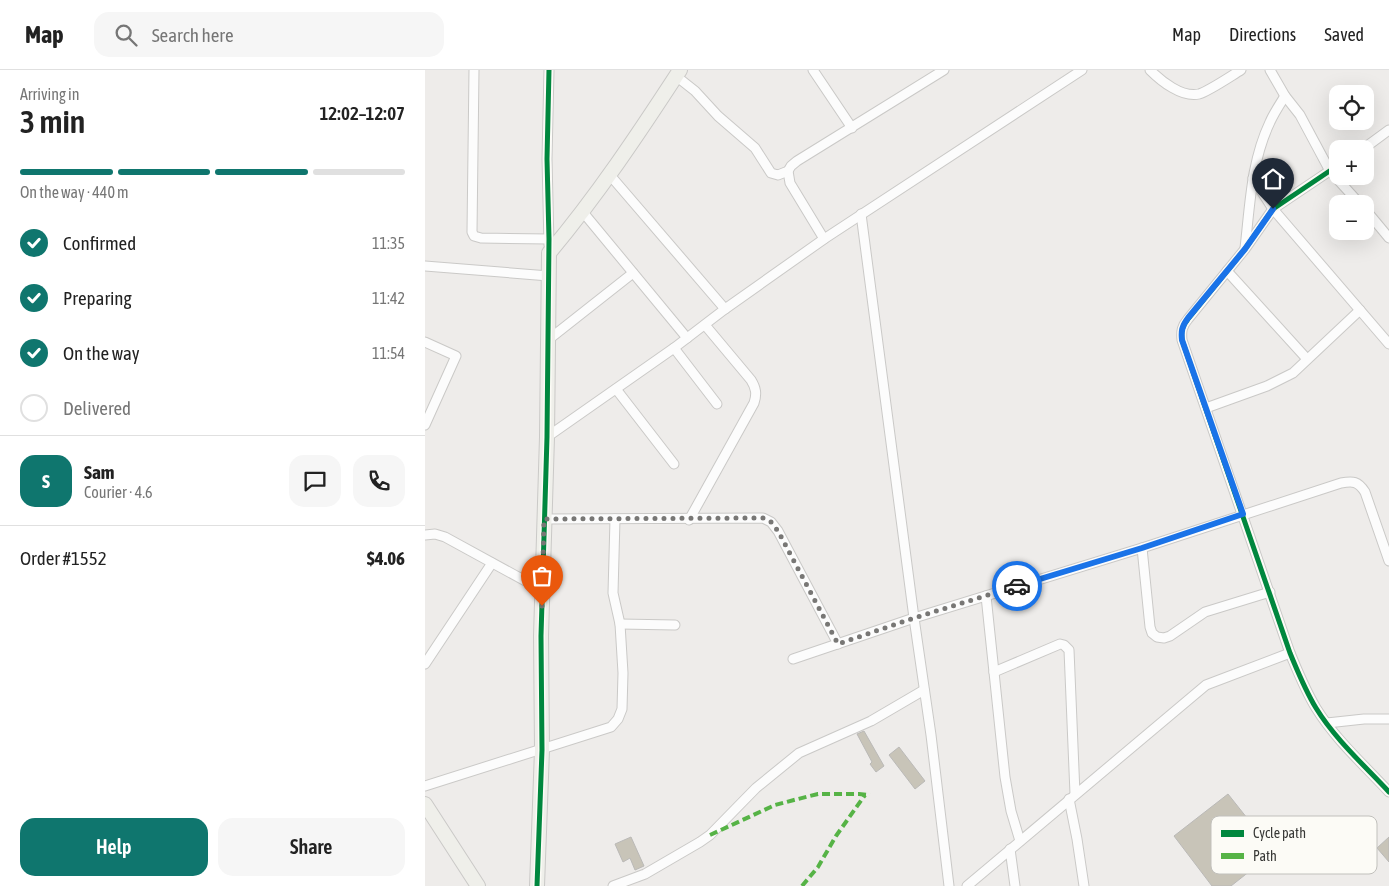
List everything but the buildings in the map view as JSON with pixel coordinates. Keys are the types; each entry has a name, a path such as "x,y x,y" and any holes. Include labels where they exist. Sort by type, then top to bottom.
{"street":[{"path":"474,70 472,232 474,236 481,238 549,246"},
{"path":"537,886 542,750 542,590 547,437 549,246 547,159 549,70"},
{"path":"813,70 852,128"},
{"path":"549,246 582,211 678,73 718,116 755,148 771,173 778,175 788,171 797,161 943,70"},
{"path":"547,437 675,348 725,309 824,239 1082,70"},
{"path":"1150,70 1180,91 1198,94 1241,70"},
{"path":"1271,70 1285,96 1300,115 1329,160"},
{"path":"1245,249 1256,160 1267,129 1285,96"},
{"path":"1374,143 1387,136"},
{"path":"788,171 790,183 824,239"},
{"path":"1329,171 1273,209 1245,249 1188,318 1181,332 1182,340 1290,652 1306,690 1327,723 1389,792"},
{"path":"609,174 725,309"},
{"path":"1253,178 1273,209 1389,344"},
{"path":"582,211 687,338"},
{"path":"861,214 949,886"},
{"path":"1374,220 1389,238"},
{"path":"425,266 549,276"},
{"path":"1227,271 1307,359"},
{"path":"548,340 633,273"},
{"path":"1206,408 1280,381 1293,373 1360,310"},
{"path":"689,520 726,456 757,395 751,380 705,325"},
{"path":"425,342 456,356 425,426"},
{"path":"675,348 717,404"},
{"path":"616,389 674,464"},
{"path":"793,659 914,618 1142,548 1341,482 1356,482 1361,485 1389,561"},
{"path":"544,519 689,520 763,518 771,522 778,531 838,644"},
{"path":"425,786 611,728 618,719 622,709 621,624 613,593 615,519"},
{"path":"425,535 435,534 445,537 542,590"},
{"path":"1142,548 1150,627 1157,637 1171,636 1205,612 1270,592"},
{"path":"425,664 492,563"},
{"path":"985,596 1005,777 1011,811 1020,841"},
{"path":"621,624 675,624"},
{"path":"994,672 1060,644 1069,650 1072,797 1083,886"},
{"path":"967,886 1206,685 1290,652"},
{"path":"613,886 645,874 705,839 757,788 799,753 871,720 924,690"},
{"path":"1327,723 1364,719 1389,719"},
{"path":"425,804 478,886"},
{"path":"1010,849 1015,886"}],"marked path":[{"path":"710,835 775,805 794,800 818,794 870,795"},
{"path":"802,886 818,867 836,836 865,795"}],"cycle path":[{"path":"537,886 542,750 541,636 547,437 549,239 547,159 549,70"},
{"path":"1329,171 1273,209 1245,249 1186,322 1182,329 1182,340 1290,653 1302,681 1316,708 1332,730 1350,752 1389,792"}],"way so far":[{"path":"542,606 544,519 689,520 763,518 771,522 778,531 838,644 1017,586"}],"route":[{"path":"1017,586 1142,548 1243,514 1182,340 1181,332 1188,318 1245,249 1273,209"}]}
